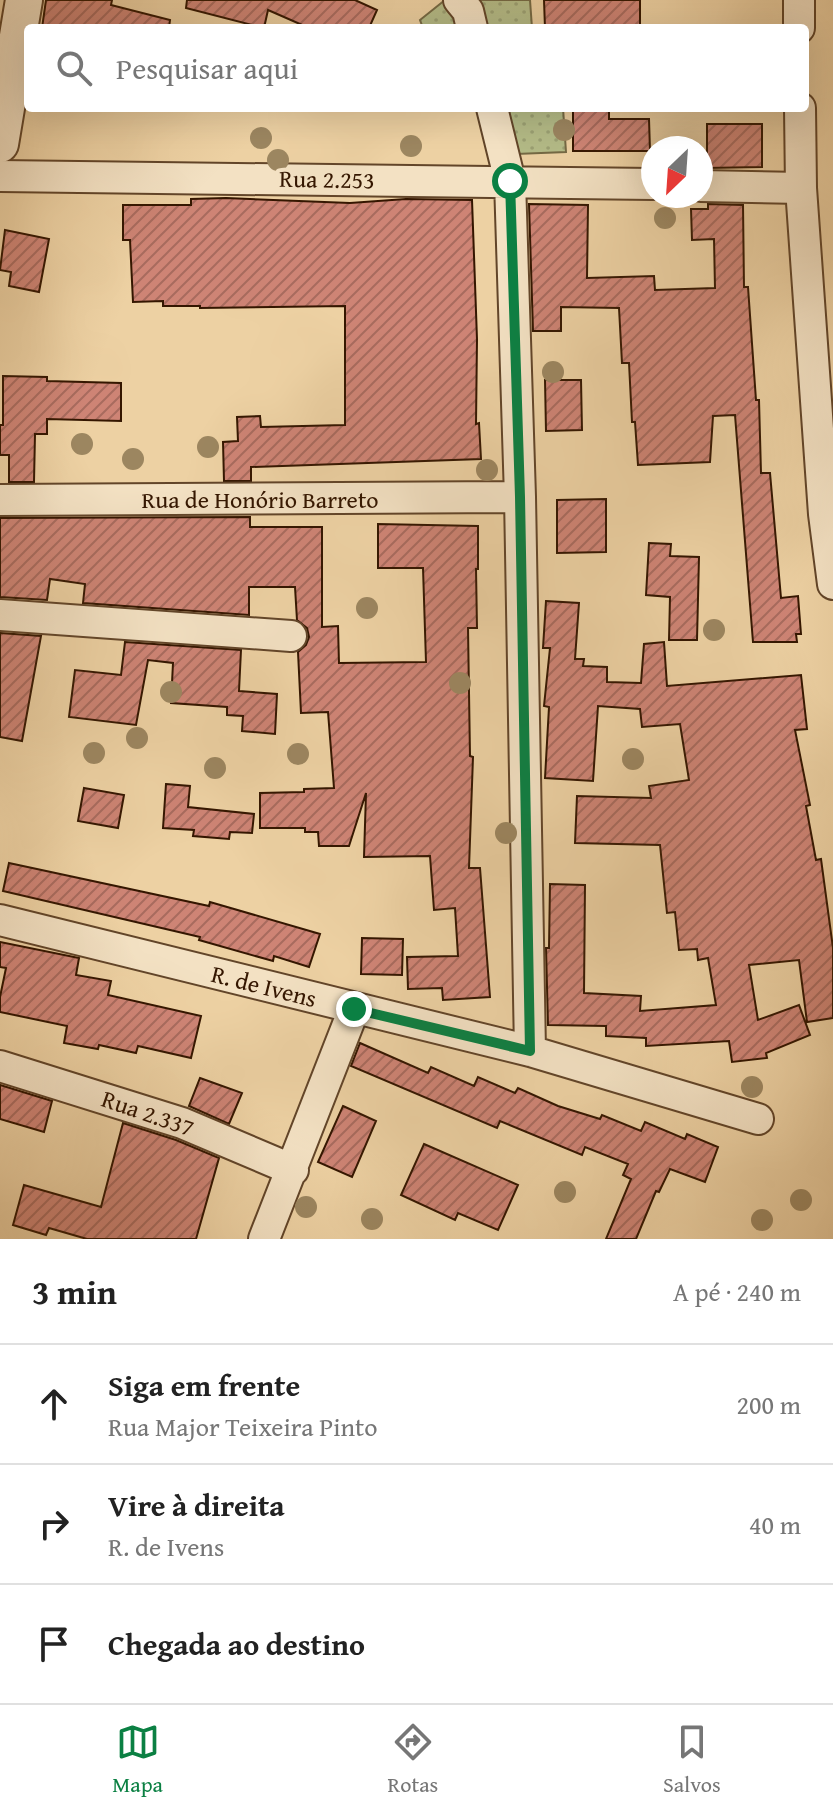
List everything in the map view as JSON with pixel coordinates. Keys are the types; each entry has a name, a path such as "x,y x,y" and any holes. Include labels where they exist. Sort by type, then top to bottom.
{"street":[{"path":"0,144 24,0"},
{"path":"459,0 468,11 471,24"},
{"path":"799,0 799,24"},
{"path":"493,112 510,181 520,497 530,1051"},
{"path":"800,112 801,188 833,584"},
{"name":"Rua 2.253","path":"0,176 641,184"},
{"path":"713,186 801,188"},
{"name":"Rua de Honório Barreto","path":"0,500 520,497"},
{"path":"0,615 291,636"},
{"name":"R. de Ivens","path":"0,920 530,1051 758,1119"},
{"path":"264,1239 354,1009"},
{"name":"Rua 2.337","path":"0,1066 182,1123 293,1170"}],"green space":[{"path":"445,0 530,0 532,24 422,24 420,20"},
{"path":"505,112 563,112 566,152 516,154"}],"building":[{"path":"46,0 112,0 111,5 170,20 170,24 43,24"},
{"path":"187,0 355,0 377,10 371,24 300,24 268,10 265,24 248,24 186,8"},
{"path":"544,0 640,0 640,24 545,24"},
{"path":"573,112 609,112 609,119 649,119 650,136 641,136 641,151 573,151"},
{"path":"707,124 762,124 762,167 713,168 713,136 707,136"},
{"path":"191,199 350,203 406,199 472,200 477,339 476,424 479,423 481,459 251,467 251,481 224,481 223,442 238,441 237,417 260,416 261,427 345,425 345,306 200,308 163,306 163,301 133,302 130,240 123,240 123,205 191,205"},
{"path":"529,204 588,205 587,278 654,276 655,290 715,288 714,239 692,240 691,209 713,208 713,204 743,205 744,287 748,287 756,400 759,400 761,473 770,473 781,598 798,596 801,634 796,634 797,642 753,642 735,415 713,416 710,462 638,465 629,363 622,363 619,308 561,307 561,331 533,331"},
{"path":"5,230 49,239 39,292 9,286 11,272 0,270"},
{"path":"3,376 121,383 121,421 47,419 47,434 35,434 34,482 9,482 9,455 0,455"},
{"path":"545,380 581,380 582,430 546,431"},
{"path":"606,499 606,552 557,553 557,500"},
{"path":"250,517 250,527 322,527 322,627 338,626 339,663 426,662 423,568 378,568 378,524 478,526 477,628 468,628 470,756 473,757 469,868 480,868 490,997 443,1000 442,988 408,989 407,957 458,956 455,908 434,910 430,856 364,857 366,793 349,846 319,846 318,832 305,832 305,828 260,828 260,793 334,788 328,712 301,713 298,652 309,637 307,628 297,620 295,587 249,587 249,615 83,603 85,584 50,579 47,600 0,597 0,518"},
{"path":"649,543 671,544 670,556 699,557 697,640 669,640 670,597 646,595"},
{"path":"546,601 579,603 575,659 584,659 583,666 607,667 607,682 641,683 644,644 664,642 667,686 801,675 807,729 795,730 810,805 806,806 816,860 821,859 833,948 833,1018 807,1022 799,960 749,965 758,1020 799,1005 810,1035 766,1053 767,1058 732,1062 729,1041 646,1046 646,1038 606,1036 606,1026 548,1025 546,948 549,948 550,884 585,885 584,993 641,996 640,1011 716,1005 708,958 698,960 697,949 679,950 675,912 667,913 660,845 575,843 577,796 651,798 649,786 689,780 680,724 642,727 640,709 598,706 593,781 545,778 549,707 544,706 550,648 543,648"},
{"path":"0,633 41,636 22,741 0,737"},
{"path":"125,642 241,650 239,691 277,694 275,734 242,731 243,716 227,715 227,707 171,703 173,663 148,660 136,725 69,717 75,670 121,675"},
{"path":"166,784 190,786 188,807 254,814 252,833 230,832 229,839 193,836 194,830 163,828"},
{"path":"84,788 124,795 118,828 78,821"},
{"path":"9,863 209,906 210,902 320,934 309,967 274,956 273,961 199,940 200,937 3,891"},
{"path":"362,938 403,939 402,975 361,974"},
{"path":"0,942 79,958 76,975 111,981 108,995 201,1016 191,1058 138,1046 136,1053 99,1045 98,1049 64,1043 67,1026 0,1012 6,968 0,967"},
{"path":"360,1043 428,1073 431,1067 474,1086 478,1077 515,1093 518,1088 558,1106 600,1119 602,1115 641,1131 645,1122 685,1139 687,1134 718,1147 705,1182 670,1169 659,1192 656,1191 636,1239 606,1239 631,1179 623,1175 628,1164 585,1147 582,1155 500,1121 497,1128 351,1066"},
{"path":"200,1078 242,1093 229,1124 189,1106"},
{"path":"0,1085 52,1101 44,1132 0,1119"},
{"path":"343,1106 376,1121 352,1177 318,1162"},
{"path":"123,1123 219,1158 196,1239 87,1239 49,1228 46,1235 13,1225 24,1185 101,1207"},
{"path":"424,1144 518,1185 498,1230 458,1213 455,1220 401,1195"}],"route":[{"path":"354,1009 530,1051 520,497 510,181"}]}
